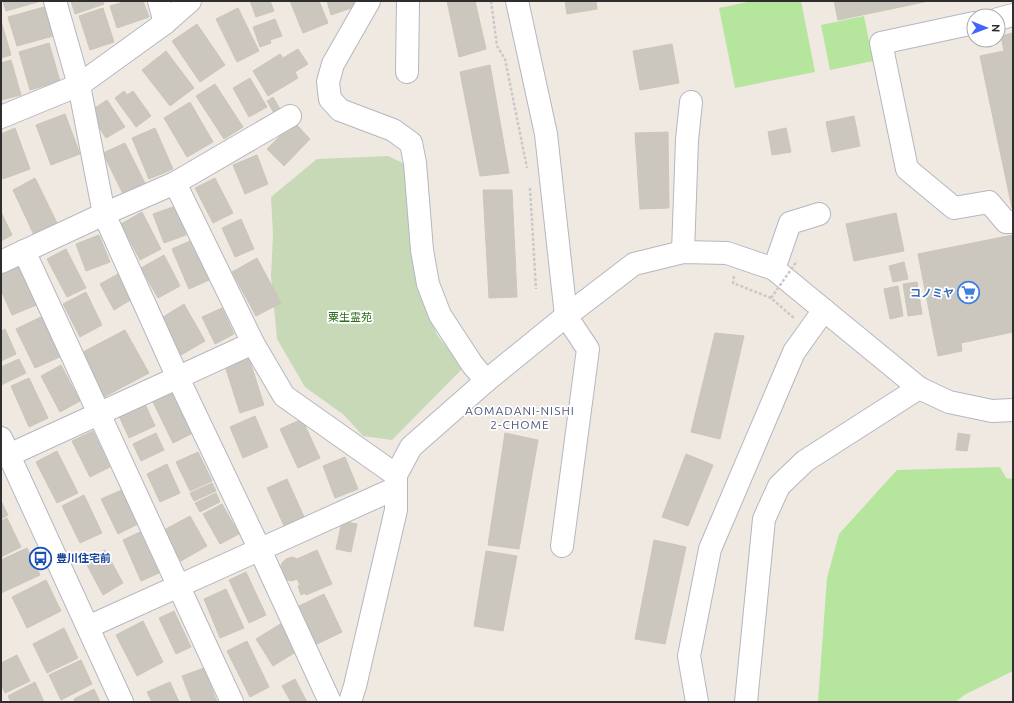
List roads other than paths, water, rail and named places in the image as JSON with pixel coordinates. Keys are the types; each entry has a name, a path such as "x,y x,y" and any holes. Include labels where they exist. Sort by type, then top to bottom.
{"street":[{"path":"55,1 79,85 104,214 178,378 330,702"},
{"path":"159,1 165,23"},
{"path":"1,117 79,85 165,23 190,1"},
{"path":"369,1 334,64 328,82 330,99 340,110 393,130 411,144 416,163 422,250 428,284 440,315 472,364 486,381"},
{"path":"407,72 408,1"},
{"path":"517,1 546,134 566,316 588,349 562,546"},
{"path":"966,26 881,43 907,169 954,208 989,202 1006,222 1013,222"},
{"path":"683,252 687,140 691,102"},
{"path":"1,262 104,214 176,183 290,116"},
{"path":"176,183 253,343 284,396 396,481"},
{"path":"774,270 790,222 819,214"},
{"path":"24,251 232,702"},
{"path":"350,702 396,510 396,481 410,448 486,381 566,316 634,264 683,252 727,253 774,270 919,388 949,402 992,411 1013,410"},
{"path":"697,702 689,656 710,549 794,352 824,310"},
{"path":"122,702 5,447 100,414 253,343"},
{"path":"746,702 764,519 779,486 804,461 919,388"},
{"path":"88,627 260,550 396,481"}],"place":[{"name":"コノミヤ","path":"969,293"},
{"name":"豊川住宅前","path":"40,558"}],"district":[{"name":"AOMADANI-NISHI 2-CHOME","path":"520,418"}],"park label":[{"name":"粟生霊苑","path":"350,317"}]}
